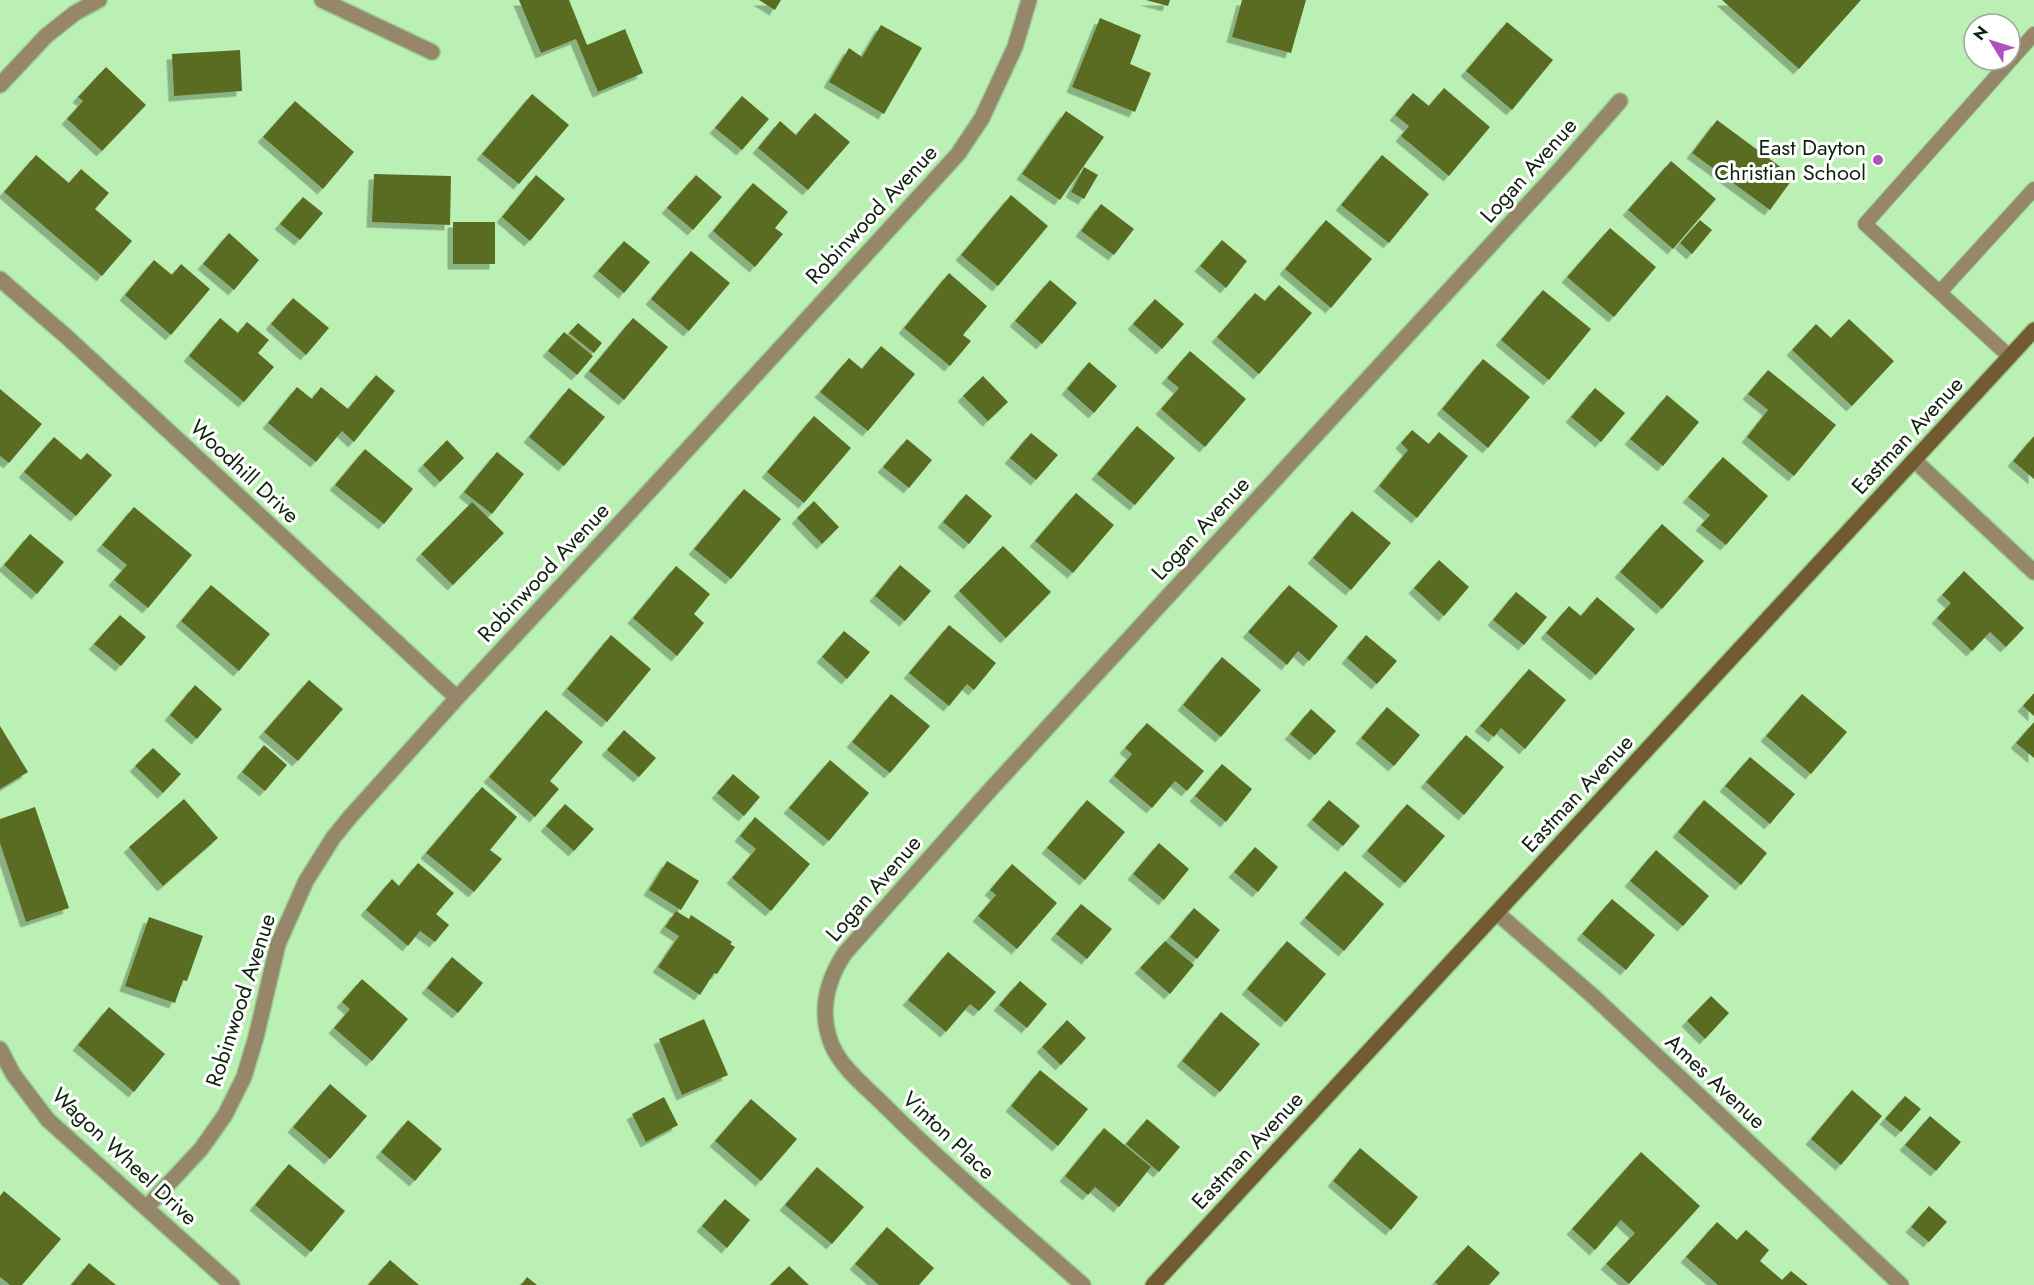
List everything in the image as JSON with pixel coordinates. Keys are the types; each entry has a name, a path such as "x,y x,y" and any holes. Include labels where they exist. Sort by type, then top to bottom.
{"street":[{"path":"0,85 46,36 75,13 99,0"},
{"path":"322,0 432,52"},
{"name":"Robinwood Avenue","path":"146,1208 201,1149 225,1115 244,1077 278,944 306,881 333,838 457,698 957,154 987,108 1015,47 1029,0"},
{"name":"Logan Avenue","path":"826,994 836,967 861,935 991,789 1564,165 1620,101"},
{"name":"Woodhill Drive","path":"0,279 76,346 457,698"},
{"name":"Eastman Avenue","path":"1153,1285 2034,330"},
{"path":"1914,460 2034,572"},
{"name":"Ames Avenue","path":"1497,913 1594,997 1901,1285"},
{"name":"Vinton Place","path":"826,994 825,1021 831,1044 843,1065 918,1139 1083,1285"},
{"name":"Wagon Wheel Drive","path":"0,1049 13,1074 48,1120 232,1285"}],"lane":[{"path":"2010,357 1865,224 2034,34"},
{"path":"1940,292 2034,189"}],"building":[{"path":"519,0 569,0 587,45 625,29 643,73 598,92 576,39 541,53"},
{"path":"759,0 781,0 775,10"},
{"path":"1146,0 1170,0 1168,6"},
{"path":"1242,0 1306,0 1291,53 1232,37"},
{"path":"1722,0 1861,0 1799,69"},
{"path":"1100,18 1141,35 1130,64 1151,73 1135,112 1072,87"},
{"path":"1507,22 1553,60 1512,110 1466,71"},
{"path":"881,25 922,48 884,114 829,82 849,48 862,57"},
{"path":"240,50 242,91 174,96 172,54"},
{"path":"106,67 146,105 102,151 67,119 83,101 78,97"},
{"path":"1444,88 1490,127 1449,176 1401,136 1409,126 1395,115 1413,93 1429,106"},
{"path":"532,94 569,125 519,184 482,154"},
{"path":"742,96 769,119 742,150 715,128"},
{"path":"295,101 354,152 323,189 263,137"},
{"path":"1066,111 1104,137 1060,200 1022,174"},
{"path":"815,113 850,142 808,190 758,148 780,121 796,135"},
{"path":"1717,120 1794,177 1770,210 1692,153"},
{"path":"36,155 69,183 81,169 109,193 95,209 132,241 102,276 4,192"},
{"path":"1382,155 1429,194 1389,243 1341,205"},
{"path":"1671,161 1716,199 1673,249 1628,210"},
{"path":"1084,167 1098,175 1084,199 1071,192"},
{"path":"374,174 451,176 450,225 372,222"},
{"path":"536,175 565,199 530,241 502,217"},
{"path":"696,175 722,197 693,230 667,208"},
{"path":"753,183 788,212 775,228 783,234 755,267 713,231"},
{"path":"1011,195 1048,226 998,286 961,255"},
{"path":"303,197 323,213 300,240 280,224"},
{"path":"1101,204 1134,229 1114,255 1081,231"},
{"path":"1326,220 1372,259 1331,308 1285,269"},
{"path":"1700,220 1712,230 1692,254 1680,243"},
{"path":"453,222 495,222 495,264 453,264"},
{"path":"1610,228 1656,267 1614,317 1567,277"},
{"path":"229,233 259,260 234,290 203,264"},
{"path":"1222,240 1247,261 1226,288 1200,266"},
{"path":"624,241 650,262 624,293 598,271"},
{"path":"691,251 730,283 689,331 651,299"},
{"path":"154,260 172,275 181,264 210,289 171,335 125,295"},
{"path":"949,273 987,306 963,335 971,341 950,366 904,328"},
{"path":"1050,280 1077,303 1042,344 1015,321"},
{"path":"1279,285 1312,313 1259,374 1217,337 1255,293 1265,301"},
{"path":"1543,290 1591,329 1549,380 1501,340"},
{"path":"293,298 329,328 306,355 271,324"},
{"path":"1155,299 1184,324 1162,349 1133,324"},
{"path":"220,318 238,333 247,322 269,340 258,353 274,367 244,402 189,356"},
{"path":"633,318 668,347 624,400 589,371"},
{"path":"1849,319 1894,361 1852,406 1792,350 1816,324 1831,338"},
{"path":"578,323 602,343 594,353 569,333"},
{"path":"564,332 593,356 577,375 548,351"},
{"path":"881,346 915,374 868,431 820,392 849,358 862,369"},
{"path":"1190,351 1246,399 1205,447 1161,409 1179,388 1167,378"},
{"path":"1483,359 1530,397 1488,448 1442,409"},
{"path":"1089,362 1117,386 1094,413 1067,389"},
{"path":"1768,370 1836,425 1794,476 1747,437 1768,410 1748,394"},
{"path":"376,375 395,391 354,442 342,431 316,462 268,423 297,387 312,399 321,387 348,409"},
{"path":"983,376 1008,402 988,421 963,396"},
{"path":"569,388 605,417 564,466 529,437"},
{"path":"1595,388 1625,413 1601,442 1571,417"},
{"path":"0,389 42,424 9,463 0,456"},
{"path":"1667,395 1699,422 1663,466 1630,439"},
{"path":"814,416 851,448 804,503 767,472"},
{"path":"1137,426 1175,458 1135,505 1097,474"},
{"path":"1412,430 1429,444 1439,432 1468,456 1417,518 1379,486 1408,450 1401,443"},
{"path":"1031,433 1058,455 1036,480 1010,458"},
{"path":"2034,436 2034,479 2013,461"},
{"path":"54,437 81,460 87,453 112,475 76,516 24,472"},
{"path":"907,439 932,460 909,488 883,467"},
{"path":"447,440 464,458 440,482 423,465"},
{"path":"365,449 413,489 384,524 335,485"},
{"path":"497,452 524,474 492,514 464,492"},
{"path":"1723,457 1768,496 1726,545 1701,525 1710,515 1688,497"},
{"path":"744,489 781,519 731,579 694,549"},
{"path":"1076,493 1114,525 1073,573 1035,541"},
{"path":"966,494 992,516 969,544 943,522"},
{"path":"814,501 839,527 822,544 797,518"},
{"path":"472,502 504,533 453,585 421,554"},
{"path":"134,507 192,555 148,608 114,580 127,565 102,545"},
{"path":"1352,511 1391,543 1351,590 1313,558"},
{"path":"1662,524 1704,561 1662,609 1620,572"},
{"path":"30,534 64,562 37,594 4,565"},
{"path":"1003,546 1051,592 1006,638 959,591"},
{"path":"1439,560 1469,587 1444,616 1414,588"},
{"path":"900,565 931,591 905,621 875,596"},
{"path":"676,566 710,594 694,614 704,623 677,656 633,618"},
{"path":"1964,571 2024,628 2006,647 1990,632 1972,651 1937,618 1951,603 1942,595"},
{"path":"211,585 270,634 239,671 181,621"},
{"path":"1289,585 1338,626 1309,661 1298,651 1287,665 1248,632"},
{"path":"1516,592 1547,617 1524,645 1493,620"},
{"path":"1597,597 1635,629 1596,675 1546,633 1569,606 1581,616"},
{"path":"120,615 146,637 121,666 94,644"},
{"path":"949,625 996,663 974,690 967,684 949,706 909,673"},
{"path":"844,631 870,652 847,679 822,657"},
{"path":"611,635 651,669 607,722 567,689"},
{"path":"1366,635 1397,661 1377,684 1347,658"},
{"path":"1222,657 1261,690 1221,737 1183,705"},
{"path":"1529,669 1566,700 1525,749 1501,728 1494,737 1480,726"},
{"path":"309,680 343,709 298,761 264,732"},
{"path":"195,685 222,709 197,739 170,715"},
{"path":"2034,693 2034,716 2023,706"},
{"path":"891,694 930,726 890,773 852,742"},
{"path":"1802,694 1847,732 1811,774 1766,736"},
{"path":"1387,707 1420,735 1394,766 1361,738"},
{"path":"1311,709 1336,731 1315,755 1290,734"},
{"path":"546,710 583,742 550,781 559,789 535,817 489,777"},
{"path":"2034,722 2034,758 2016,743"},
{"path":"1147,723 1204,771 1187,791 1175,781 1152,808 1114,776 1132,754 1125,748"},
{"path":"0,726 28,772 0,789"},
{"path":"624,730 656,758 639,777 607,750"},
{"path":"1466,735 1504,767 1464,815 1426,782"},
{"path":"264,745 287,765 265,791 242,772"},
{"path":"153,748 181,774 163,793 135,766"},
{"path":"1750,757 1795,794 1770,824 1725,786"},
{"path":"830,760 869,793 829,841 789,808"},
{"path":"1222,764 1252,789 1226,822 1195,796"},
{"path":"733,774 760,797 744,816 717,793"},
{"path":"482,787 517,817 490,850 502,859 474,892 426,853"},
{"path":"184,799 218,838 163,886 129,847"},
{"path":"1087,800 1125,832 1085,880 1047,848"},
{"path":"1329,800 1360,826 1343,846 1312,820"},
{"path":"1704,800 1767,853 1741,885 1678,832"},
{"path":"565,804 594,829 574,851 546,826"},
{"path":"1407,804 1445,836 1405,883 1367,851"},
{"path":"35,807 69,908 26,922 0,843 0,819"},
{"path":"755,817 810,864 771,911 732,878 756,849 740,836"},
{"path":"1159,843 1189,869 1164,900 1133,874"},
{"path":"1255,847 1278,867 1258,892 1234,872"},
{"path":"1656,850 1709,896 1683,926 1630,881"},
{"path":"667,861 699,881 681,910 649,890"},
{"path":"418,863 454,893 436,914 449,925 435,942 420,931 408,946 366,910 392,879 399,886"},
{"path":"1012,864 1057,903 1017,949 978,916 996,895 990,890"},
{"path":"1345,871 1384,904 1344,951 1305,918"},
{"path":"1612,899 1655,935 1626,970 1582,934"},
{"path":"1081,904 1112,929 1087,959 1056,934"},
{"path":"1194,908 1220,930 1197,959 1170,937"},
{"path":"676,911 689,919 691,915 732,942 730,944 735,947 700,995 658,967 679,936 665,927"},
{"path":"149,917 203,936 187,981 183,980 175,1003 125,986"},
{"path":"1165,941 1194,965 1170,994 1140,968"},
{"path":"1287,941 1326,974 1286,1022 1247,989"},
{"path":"948,952 996,992 979,1011 970,1004 946,1032 908,1000"},
{"path":"452,957 483,983 458,1013 427,988"},
{"path":"362,979 408,1019 372,1061 334,1028 350,1009 342,1002"},
{"path":"1020,981 1047,1004 1027,1028 999,1005"},
{"path":"1711,996 1729,1013 1705,1039 1687,1021"},
{"path":"109,1007 165,1054 134,1092 78,1045"},
{"path":"1221,1012 1260,1044 1220,1092 1182,1061"},
{"path":"704,1019 728,1075 682,1095 659,1039"},
{"path":"1067,1020 1086,1038 1061,1065 1042,1047"},
{"path":"1040,1070 1088,1109 1058,1146 1011,1106"},
{"path":"330,1084 367,1116 330,1159 293,1127"},
{"path":"1852,1090 1882,1116 1841,1165 1811,1139"},
{"path":"1905,1096 1921,1109 1901,1132 1885,1119"},
{"path":"664,1097 678,1125 646,1142 632,1114"},
{"path":"751,1099 797,1139 761,1181 715,1141"},
{"path":"1930,1116 1961,1142 1936,1171 1905,1145"},
{"path":"1147,1119 1180,1147 1159,1172 1126,1144"},
{"path":"408,1120 442,1149 415,1181 381,1152"},
{"path":"1104,1128 1151,1167 1119,1207 1095,1187 1088,1195 1065,1176"},
{"path":"1360,1148 1418,1197 1391,1230 1333,1181"},
{"path":"1641,1152 1700,1206 1629,1284 1606,1264 1635,1233 1621,1220 1595,1250 1572,1229"},
{"path":"289,1164 345,1211 311,1252 255,1205"},
{"path":"817,1167 864,1207 832,1244 785,1205"},
{"path":"4,1191 61,1239 22,1285 10,1285 0,1277 0,1196"},
{"path":"725,1199 750,1220 727,1248 702,1226"},
{"path":"1929,1206 1947,1222 1929,1242 1911,1227"},
{"path":"1717,1222 1737,1240 1746,1230 1769,1250 1760,1261 1782,1280 1791,1271 1808,1285 1718,1285 1686,1257"},
{"path":"887,1227 934,1268 919,1285 879,1285 855,1264"},
{"path":"1468,1245 1500,1273 1489,1285 1438,1285 1435,1282"},
{"path":"390,1260 419,1285 368,1285"},
{"path":"89,1263 116,1285 71,1285"},
{"path":"789,1266 809,1285 770,1285"},
{"path":"527,1277 537,1285 521,1285"}],"place":[{"name":"East Dayton Christian School","path":"1878,160"}]}
